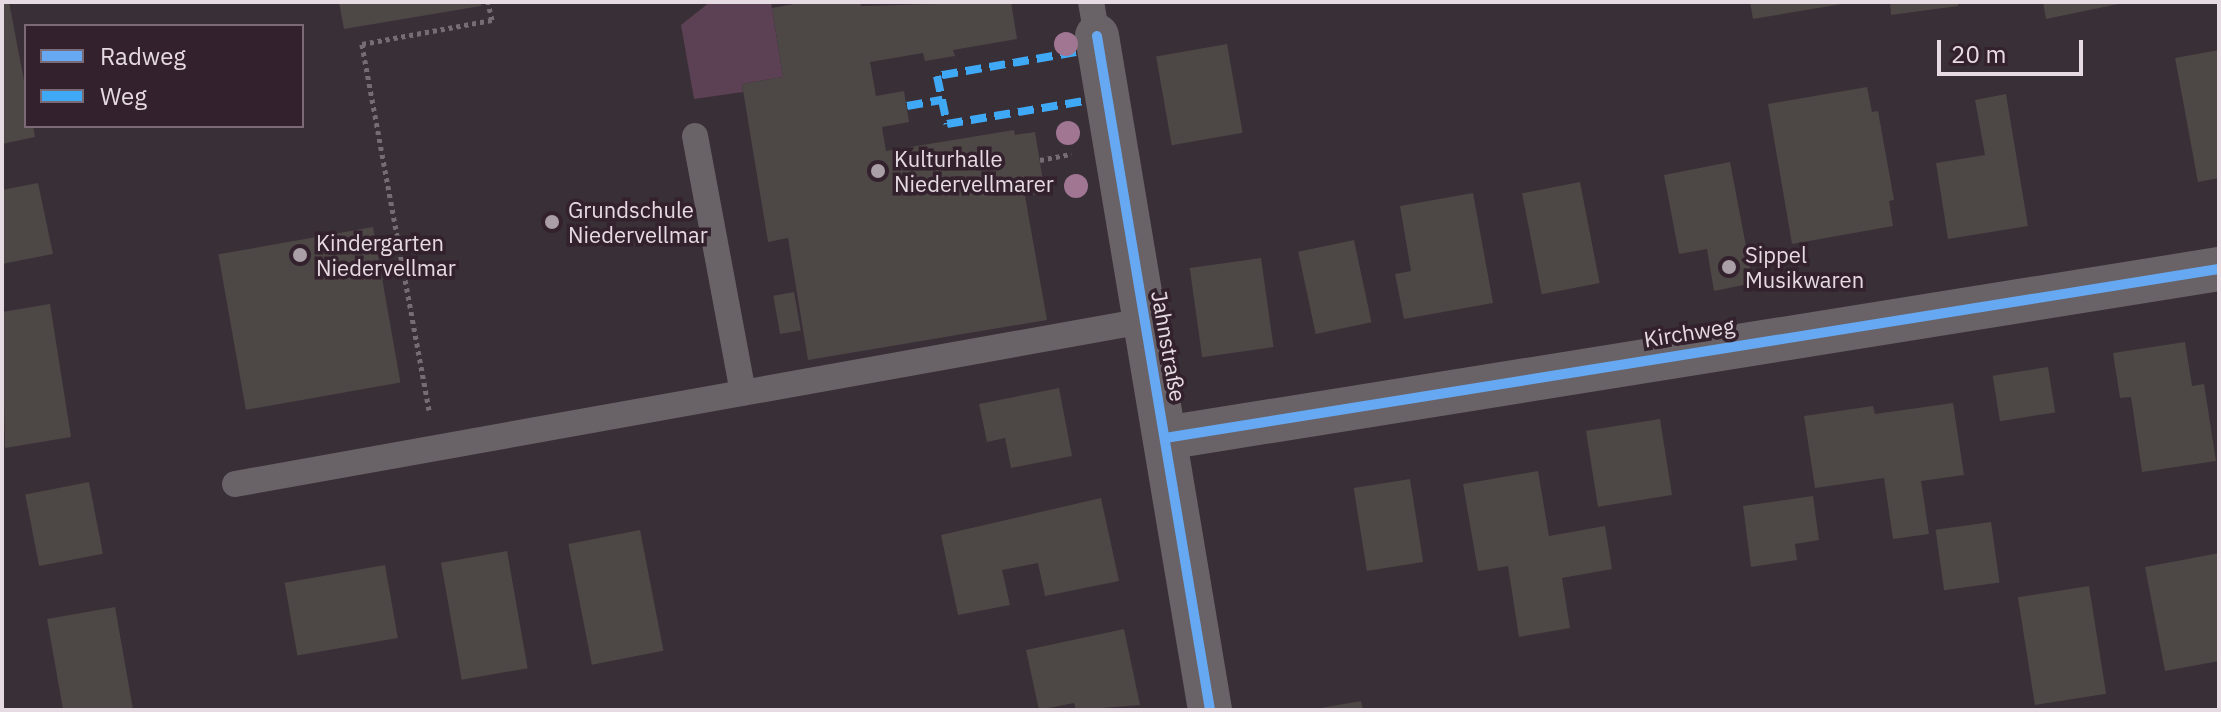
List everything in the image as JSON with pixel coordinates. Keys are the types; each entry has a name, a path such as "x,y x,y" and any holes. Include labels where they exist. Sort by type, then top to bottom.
{"street":[{"name":"Jahnstraße","path":"1094,19 1210,710"},
{"name":"Kirchweg","path":"1165,438 2219,269"}],"lane":[{"path":"695,136 743,393"},
{"path":"235,484 1144,321"}],"path":[{"path":"436,447 362,44 492,20 488,2"}],"shaded area":[{"path":"710,2 771,2 783,77 742,84 743,92 694,99 681,25"}],"building":[{"path":"2,2 9,2 24,81 24,128 33,128 35,137 2,144"},
{"path":"339,2 481,2 481,6 344,29"},
{"path":"805,2 860,2 861,6 1011,2 1017,39 953,50 955,56 925,61 923,53 870,62 876,96 904,91 909,122 882,127 886,151 1014,130 1015,135 1035,132 1045,193 1025,196 1047,320 808,360 788,238 768,242 742,84 783,77 772,8"},
{"path":"1750,2 1842,2 1842,4 1753,19"},
{"path":"1890,2 1958,2 1958,6 1891,15"},
{"path":"2043,2 2123,2 2123,3 2046,19"},
{"path":"1227,44 1243,133 1172,145 1156,57"},
{"path":"2219,50 2219,178 2198,182 2175,58"},
{"path":"1867,87 1872,112 1878,111 1894,200 1889,201 1893,226 1792,244 1768,104"},
{"path":"2006,94 2028,226 1948,239 1936,163 1985,155 1975,100"},
{"path":"1730,162 1753,283 1714,291 1707,249 1679,254 1664,175"},
{"path":"1580,182 1600,283 1542,294 1522,193"},
{"path":"38,183 53,254 2,264 2,190"},
{"path":"1473,193 1493,303 1404,319 1395,274 1411,271 1400,206"},
{"path":"373,227 400,383 246,410 218,254"},
{"path":"1354,240 1371,322 1316,334 1298,252"},
{"path":"1261,258 1274,347 1202,357 1190,268"},
{"path":"794,292 801,330 780,334 773,296"},
{"path":"50,304 71,437 5,448 2,312"},
{"path":"2185,342 2192,386 2204,384 2216,461 2142,472 2131,397 2120,398 2113,353"},
{"path":"2048,367 2055,412 2000,421 1993,376"},
{"path":"1059,388 1072,456 1011,468 1005,438 987,442 979,404"},
{"path":"1953,403 1964,475 1921,481 1929,534 1893,539 1884,478 1815,488 1804,416 1873,406 1875,414"},
{"path":"1660,419 1672,495 1598,507 1586,431"},
{"path":"1538,471 1549,536 1605,526 1612,569 1562,578 1570,628 1519,637 1508,566 1478,571 1463,484"},
{"path":"1410,479 1423,562 1367,571 1354,488"},
{"path":"89,482 103,554 39,566 25,494"},
{"path":"1813,496 1819,540 1795,544 1797,560 1751,567 1743,506"},
{"path":"1101,498 1119,581 1045,596 1038,563 1002,570 1010,605 958,615 941,535"},
{"path":"1991,522 1999,582 1944,590 1936,530"},
{"path":"640,530 663,651 592,665 568,544"},
{"path":"507,551 528,668 462,680 441,563"},
{"path":"2219,553 2219,661 2165,671 2145,567"},
{"path":"385,565 398,638 297,656 285,583"},
{"path":"2089,586 2106,694 2035,705 2018,597"},
{"path":"115,607 133,710 63,710 47,619"},
{"path":"1124,629 1140,705 1076,710 1074,703 1039,710 1026,650"},
{"path":"1361,701 1363,710 1321,710 1321,708"}],"marked path":[{"path":"1076,52 937,76 947,124 1084,101"},
{"path":"907,106 942,100"}],"cycle path":[{"path":"1097,36 1210,710"},
{"path":"1165,438 2219,269"}],"place":[{"name":"Kulturhalle Niedervellmarer","path":"878,171"},
{"name":"Grundschule Niedervellmar","path":"552,222"},
{"name":"Kindergarten Niedervellmar","path":"300,255"},
{"name":"Sippel Musikwaren","path":"1729,267"}]}
